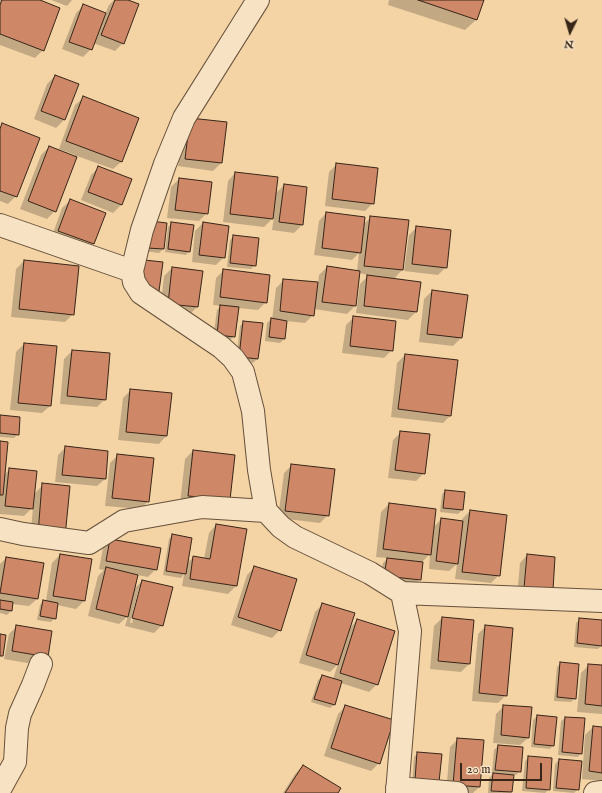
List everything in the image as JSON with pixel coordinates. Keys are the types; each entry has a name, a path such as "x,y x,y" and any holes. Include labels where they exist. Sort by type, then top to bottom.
{"street":[{"path":"258,0 184,118 165,164 142,230 132,271 134,282 141,293 221,347 233,358 243,372 253,411 259,470 266,511 281,527 294,537 370,573 402,593 602,601"},
{"path":"0,225 132,271"},
{"path":"0,529 89,544 124,522 202,507 266,511"},
{"path":"402,593 410,631 397,790 457,793"},
{"path":"0,789 15,762 17,728 20,714 41,664"},
{"path":"595,793 602,792"}],"building":[{"path":"2,0 40,0 60,8 44,51 0,34 0,5"},
{"path":"115,0 128,0 139,4 124,44 101,35"},
{"path":"418,0 484,0 477,20"},
{"path":"83,4 106,13 92,50 69,42"},
{"path":"55,75 79,84 65,120 41,111"},
{"path":"83,96 139,118 122,162 66,141"},
{"path":"190,118 227,122 222,163 185,159"},
{"path":"2,123 40,138 17,197 0,191 0,129"},
{"path":"49,146 77,157 56,212 28,201"},
{"path":"336,163 378,168 374,204 332,199"},
{"path":"98,166 132,179 122,205 88,192"},
{"path":"235,172 278,177 273,219 230,214"},
{"path":"179,178 212,182 208,214 175,210"},
{"path":"284,184 307,187 303,225 279,222"},
{"path":"70,199 106,213 94,244 58,231"},
{"path":"326,212 365,217 361,253 322,248"},
{"path":"370,216 409,220 403,270 364,266"},
{"path":"150,221 167,223 164,249 147,248"},
{"path":"171,222 194,225 190,252 168,249"},
{"path":"203,222 229,226 225,258 199,255"},
{"path":"416,226 451,230 447,268 412,264"},
{"path":"233,235 259,238 256,266 230,263"},
{"path":"24,260 79,266 74,315 19,309"},
{"path":"144,260 163,262 159,291 140,289"},
{"path":"327,266 360,271 356,306 322,302"},
{"path":"172,267 203,271 198,307 168,304"},
{"path":"223,269 270,275 267,303 220,297"},
{"path":"367,275 421,282 417,312 364,306"},
{"path":"283,279 318,282 314,316 280,311"},
{"path":"432,290 468,295 462,338 427,334"},
{"path":"220,305 239,307 235,337 217,335"},
{"path":"353,316 396,321 393,351 350,346"},
{"path":"271,318 287,321 285,339 269,337"},
{"path":"243,321 263,323 258,359 239,357"},
{"path":"24,343 57,346 51,406 18,403"},
{"path":"72,350 110,353 106,400 67,396"},
{"path":"405,354 458,360 451,416 398,409"},
{"path":"130,389 172,393 167,436 126,432"},
{"path":"0,415 20,417 19,435 0,433"},
{"path":"400,431 430,434 425,474 395,470"},
{"path":"0,441 8,442 3,495 0,495"},
{"path":"65,446 108,451 106,479 62,475"},
{"path":"193,450 235,455 230,500 188,496"},
{"path":"117,454 154,458 149,502 112,498"},
{"path":"291,464 335,469 329,516 285,511"},
{"path":"9,468 37,471 33,509 5,506"},
{"path":"42,483 70,486 65,537 38,534"},
{"path":"445,490 465,492 463,510 443,508"},
{"path":"389,503 436,509 431,555 383,549"},
{"path":"470,510 507,515 500,576 462,572"},
{"path":"441,518 463,521 458,564 436,561"},
{"path":"216,524 247,529 237,586 190,579 193,556 210,559"},
{"path":"172,534 192,538 186,574 166,571"},
{"path":"110,539 161,548 157,570 106,561"},
{"path":"60,554 92,559 85,601 53,596"},
{"path":"527,554 555,557 553,590 524,588"},
{"path":"6,557 44,563 38,599 0,593"},
{"path":"387,558 423,562 421,580 384,576"},
{"path":"254,566 297,579 281,631 238,617"},
{"path":"106,567 138,575 128,617 96,609"},
{"path":"142,580 173,587 163,626 132,618"},
{"path":"0,600 13,602 12,611 0,609"},
{"path":"43,600 58,603 56,619 40,616"},
{"path":"322,603 355,613 338,665 306,655"},
{"path":"442,617 474,620 470,664 438,661"},
{"path":"579,618 602,620 602,646 577,643"},
{"path":"357,619 395,631 378,685 340,673"},
{"path":"16,625 52,631 48,657 12,651"},
{"path":"485,625 513,628 507,696 479,693"},
{"path":"0,634 6,635 3,656 0,656"},
{"path":"560,662 579,664 576,699 557,697"},
{"path":"588,664 602,665 602,706 585,704"},
{"path":"322,675 342,681 335,705 314,699"},
{"path":"345,705 394,720 380,764 331,748"},
{"path":"503,705 532,707 529,738 501,735"},
{"path":"537,715 557,717 554,746 534,744"},
{"path":"565,717 585,718 582,754 562,752"},
{"path":"593,726 602,727 602,773 589,771"},
{"path":"457,738 484,740 480,787 453,785"},
{"path":"498,745 523,747 521,772 495,770"},
{"path":"417,752 442,754 439,782 415,780"},
{"path":"528,756 552,758 550,790 526,788"},
{"path":"559,759 582,761 579,790 556,788"},
{"path":"303,765 341,788 338,793 285,793"},
{"path":"493,773 514,775 512,792 491,791"}]}
